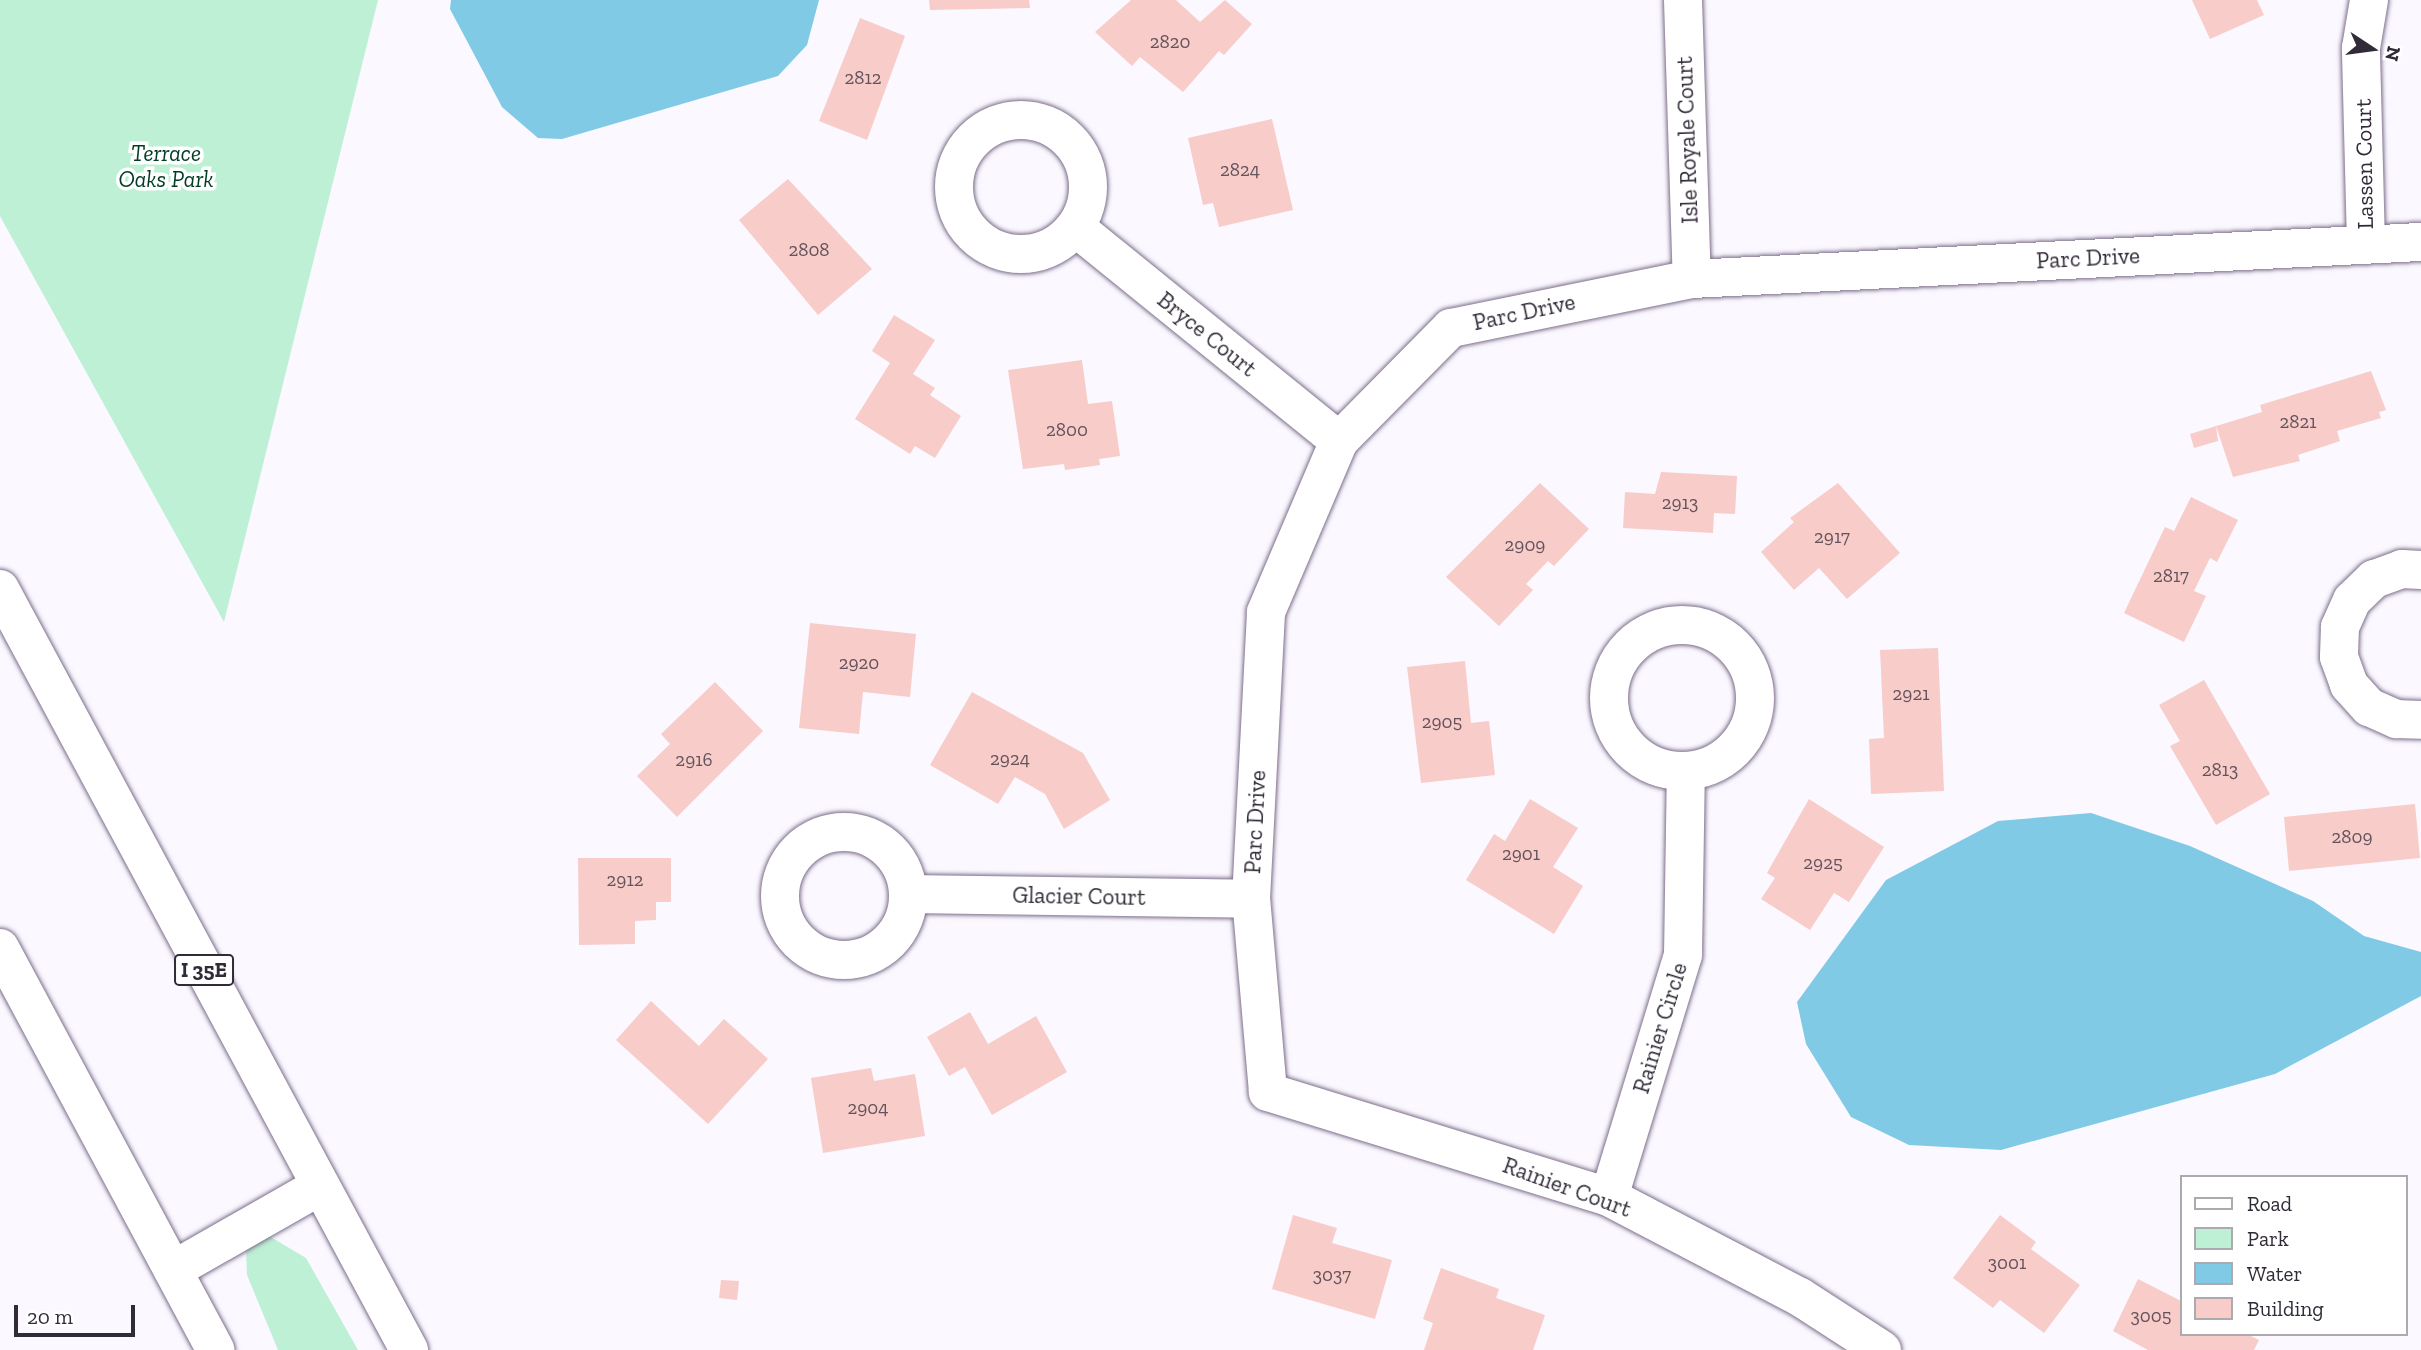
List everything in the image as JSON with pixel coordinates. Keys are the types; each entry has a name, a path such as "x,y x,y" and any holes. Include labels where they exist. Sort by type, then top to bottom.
{"main road":[{"name":"Isle Royale Court","path":"1683,0 1692,279"},
{"name":"Lassen Court","path":"2366,244 2361,48 2369,0"},
{"name":"Bryce Court","path":"1075,227 1339,441"},
{"name":"Parc Drive","path":"1268,1091 1251,899 1266,612 1339,441 1451,328 1692,279 2421,242"},
{"path":"2421,570 2402,569 2374,579 2353,600 2340,627 2339,657 2349,685 2369,707 2396,719 2421,720"},
{"name":"I 35E","path":"0,589 408,1350"},
{"name":"Rainier Circle","path":"1609,1197 1683,955 1686,771"},
{"name":"Glacier Court","path":"908,894 1251,899"},
{"path":"0,948 216,1350"},
{"name":"Rainier Court","path":"1268,1091 1609,1197 1800,1297 1882,1350"},
{"path":"173,1270 320,1186"}],"green space":[{"name":"Terrace Oaks Park","path":"0,0 378,0 224,622 0,216"},
{"path":"269,1236 306,1258 358,1350 278,1350 247,1275 246,1248"}],"water":[{"path":"451,0 819,0 807,45 778,76 562,139 538,138 502,107 450,9"},
{"path":"2091,813 2190,846 2313,901 2364,936 2421,952 2421,996 2275,1074 2001,1150 1909,1145 1851,1117 1806,1044 1797,1002 1886,880 1998,821"}],"building":[{"path":"929,0 1029,0 1030,8 930,10"},
{"path":"1131,0 1176,0 1200,22 1225,0 1252,24 1224,55 1219,51 1183,92 1140,57 1132,66 1095,32"},
{"path":"2192,0 2257,0 2264,15 2210,39"},
{"path":"860,18 905,36 867,140 819,121"},
{"path":"1272,119 1293,210 1219,227 1213,203 1203,205 1188,138"},
{"path":"788,179 872,269 818,315 739,220"},
{"path":"894,315 935,340 913,374 935,388 930,395 961,416 935,458 915,446 910,454 855,419 890,363 872,351"},
{"path":"1082,360 1088,404 1112,401 1120,456 1099,459 1100,465 1065,470 1064,464 1023,469 1008,370"},
{"path":"2371,371 2386,410 2379,412 2381,418 2337,431 2340,441 2298,455 2300,461 2233,477 2216,426 2262,412 2260,405"},
{"path":"2216,426 2218,441 2194,448 2190,434"},
{"path":"1661,472 1737,476 1735,514 1714,513 1713,533 1623,528 1625,492 1655,494"},
{"path":"1540,483 1589,529 1554,566 1548,561 1526,584 1533,590 1499,626 1446,577"},
{"path":"1838,483 1900,553 1847,599 1819,568 1794,590 1761,552 1794,522 1790,518"},
{"path":"2191,497 2238,520 2217,562 2210,558 2194,591 2206,596 2184,642 2124,613 2165,527 2174,531"},
{"path":"810,623 916,634 910,697 863,692 859,734 799,728"},
{"path":"1938,648 1944,791 1871,794 1869,739 1884,738 1880,650"},
{"path":"1465,661 1471,723 1489,721 1495,775 1421,783 1407,667"},
{"path":"2204,680 2270,794 2216,825 2170,746 2180,741 2159,705"},
{"path":"715,682 763,731 677,817 637,776 670,744 661,734"},
{"path":"972,692 1083,753 1110,800 1064,829 1045,794 1015,777 998,804 930,765"},
{"path":"1530,799 1578,828 1553,867 1583,886 1554,934 1466,880 1494,834 1505,841"},
{"path":"1809,799 1884,847 1849,902 1834,893 1810,930 1761,899 1775,878 1767,873"},
{"path":"2415,804 2420,858 2289,871 2284,817"},
{"path":"578,858 671,858 671,902 656,902 656,920 635,921 635,944 579,945"},
{"path":"651,1001 699,1046 724,1019 768,1059 708,1124 616,1040"},
{"path":"970,1012 988,1044 1036,1016 1067,1072 992,1115 965,1067 949,1076 927,1037"},
{"path":"871,1068 874,1081 915,1074 925,1136 823,1153 811,1078"},
{"path":"1293,1215 1337,1228 1332,1243 1392,1260 1375,1319 1272,1289"},
{"path":"2000,1215 2036,1242 2031,1249 2080,1285 2044,1333 2000,1300 1993,1308 1953,1278"},
{"path":"1441,1268 1499,1289 1496,1298 1545,1315 1533,1350 1424,1350 1433,1323 1423,1319"},
{"path":"2138,1279 2180,1300 2180,1336 2251,1336 2259,1340 2254,1350 2148,1350 2113,1331"},
{"path":"721,1280 739,1281 737,1300 719,1298"}]}
